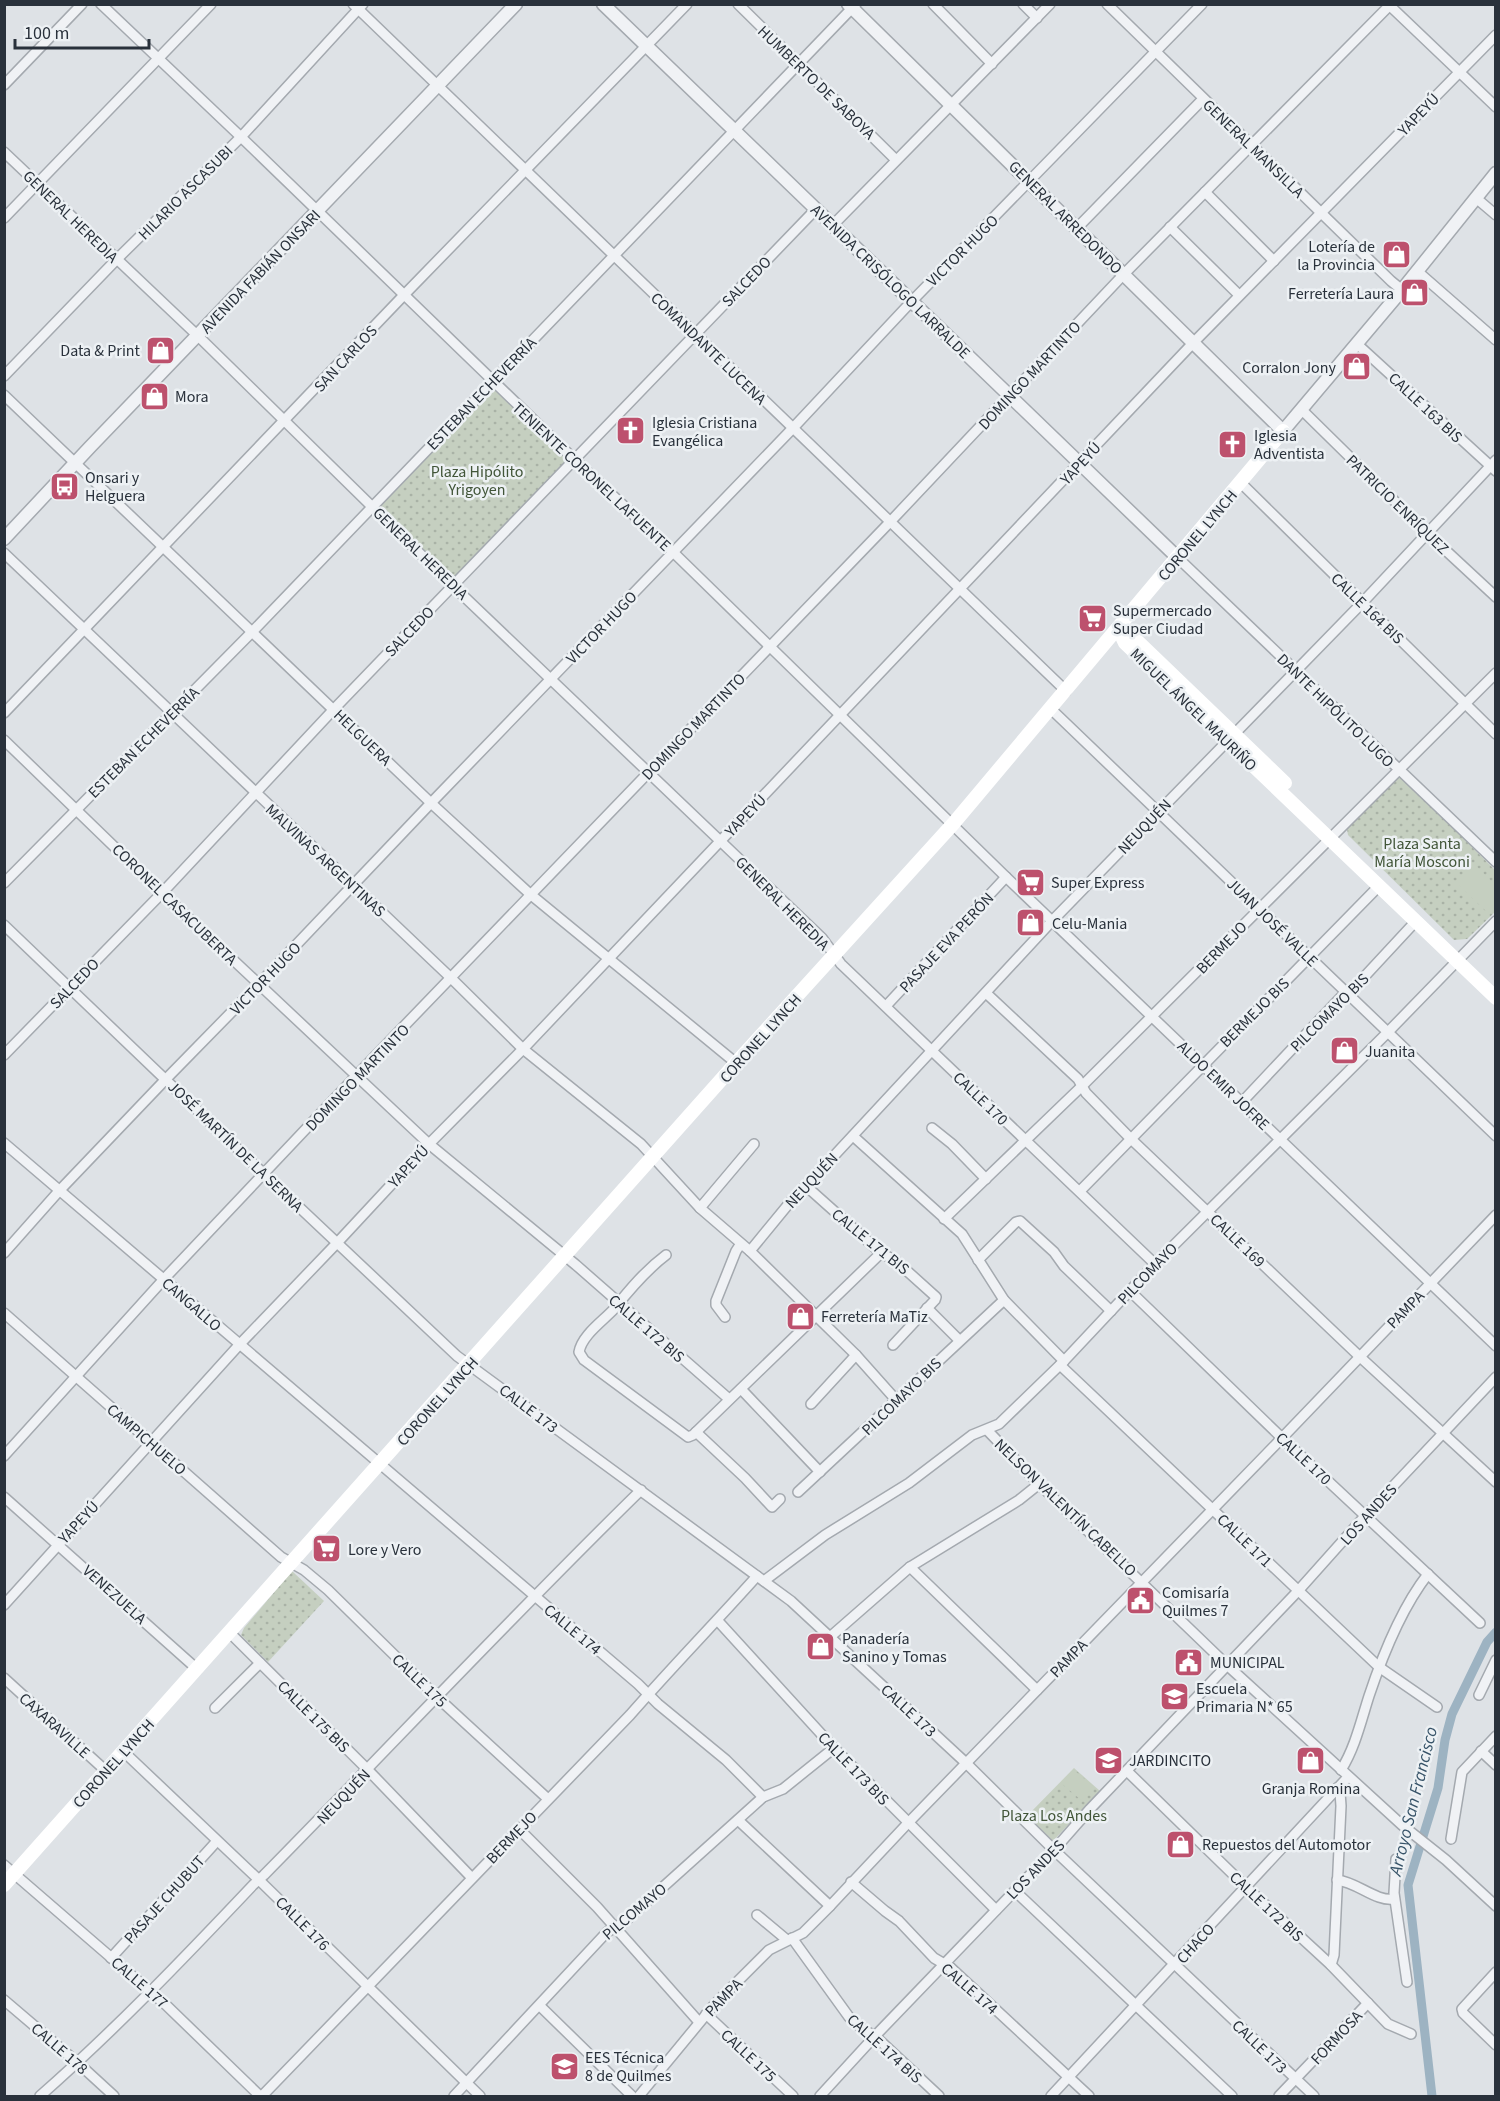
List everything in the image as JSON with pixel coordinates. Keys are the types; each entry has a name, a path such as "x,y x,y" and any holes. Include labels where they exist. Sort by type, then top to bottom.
{"main road":[{"name":"CORONEL LYNCH","path":"4,1885 9,1869 124,1752 736,1063 953,824 1283,431"},
{"name":"MIGUEL ÁNGEL MAURIÑO","path":"1118,628 1125,643 1231,737 1460,958 1496,998"},
{"name":"MIGUEL ÁNGEL MAURIÑO","path":"1333,836 1379,886 1416,921 1496,986"}],"street":[{"path":"4,86 82,4"},
{"name":"TENIENTE CORONEL LAFUENTE","path":"101,4 673,552 953,824"},
{"path":"4,218 211,4"},
{"name":"AVENIDA FABIÁN ONSARI","path":"4,539 75,462 516,4"},
{"name":"AVENIDA CRISÓLOGO LARRALDE","path":"603,4 1178,558"},
{"name":"SAN CARLOS","path":"4,713 285,422 404,295 687,4"},
{"name":"HUMBERTO DE SABOYA","path":"738,4 896,160"},
{"path":"933,4 992,64"},
{"path":"1023,4 1037,18"},
{"path":"832,226 1050,4"},
{"name":"GENERAL MANSILLA","path":"1107,4 1321,214 1402,290"},
{"name":"VICTOR HUGO","path":"4,1253 59,1191 793,428 911,302 1202,4"},
{"path":"1389,5 1496,108"},
{"name":"DOMINGO MARTINTO","path":"4,1456 164,1279 355,1077 890,522 1124,274 1389,5"},
{"name":"COMANDANTE LUCENA","path":"358,6 437,86 1066,691"},
{"name":"HILARIO ASCASUBI","path":"4,376 241,137 358,6"},
{"name":"ESTEBAN ECHEVERRÍA","path":"4,883 252,632 852,6"},
{"name":"GENERAL ARREDONDO","path":"852,6 1283,431"},
{"name":"YAPEYÚ","path":"4,1605 239,1345 429,1144 523,1049 1194,342 1496,35"},
{"path":"1077,228 1203,99"},
{"name":"GENERAL HEREDIA","path":"4,152 198,336 453,586 822,938 835,956"},
{"name":"CORONEL LYNCH","path":"1283,431 1358,344 1496,173"},
{"path":"1206,192 1274,261"},
{"path":"1476,198 1496,215"},
{"name":"SALCEDO","path":"4,1056 162,893 334,709 816,209"},
{"path":"1170,227 1239,296"},
{"path":"1417,271 1496,340"},
{"name":"CALLE 163 BIS","path":"1358,344 1494,465"},
{"name":"HELGUERA","path":"4,395 431,803 530,894 736,1063"},
{"name":"PATRICIO ENRÍQUEZ","path":"1302,410 1427,533 1496,597"},
{"name":"NEUQUÉN","path":"750,1251 796,1195 1053,921 1494,465"},
{"name":"CALLE 164 BIS","path":"1240,483 1496,734"},
{"name":"MALVINAS ARGENTINAS","path":"4,553 255,794 452,978 523,1049 641,1144 654,1158"},
{"name":"DANTE HIPÓLITO LUGO","path":"1178,558 1496,862"},
{"name":"BERMEJO","path":"944,1219 1153,1016 1259,907 1496,673"},
{"name":"JUAN JOSÉ VALLE","path":"1051,709 1496,1136"},
{"name":"CORONEL CASACUBERTA","path":"4,740 355,1077 429,1144 565,1256"},
{"name":"ALDO EMIR JOFRE","path":"953,824 1496,1346"},
{"name":"PASAJE EVA PERÓN","path":"886,1006 1006,877"},
{"name":"BERMEJO BIS","path":"1080,1191 1379,886"},
{"name":"PILCOMAYO BIS","path":"1242,1102 1416,921"},
{"name":"PILCOMAYO","path":"761,1579 825,1535 909,1483 972,1435 999,1424 1062,1363 1155,1264 1496,921"},
{"name":"JOSÉ MARTÍN DE LA SERNA","path":"4,925 264,1174 469,1365"},
{"name":"CALLE 170","path":"835,956 1155,1264"},
{"name":"CALLE 169","path":"986,993 1078,1079 1086,1093 1130,1138 1359,1356 1496,1482"},
{"path":"933,1128 986,1179"},
{"name":"CALLE 171","path":"853,1136 962,1234 1004,1300 1062,1363 1379,1667 1437,1707"},
{"name":"CANGALLO","path":"4,1143 380,1465"},
{"path":"700,1208 754,1144"},
{"path":"654,1158 700,1208 740,1245 750,1251 856,1355 897,1401"},
{"name":"CALLE 171 BIS","path":"806,1186 881,1253 896,1261 936,1297 927,1308"},
{"name":"PAMPA","path":"639,2097 706,2014 769,1950 803,1933 830,1906 1496,1215"},
{"path":"978,1260 1016,1222 1020,1221 1054,1252 1064,1266 1111,1311"},
{"path":"725,1317 716,1301 740,1245"},
{"path":"692,1434 881,1253"},
{"path":"666,1255 652,1266 583,1341 579,1352 584,1360 692,1434 745,1478 772,1507 780,1499"},
{"name":"CALLE 172 BIS","path":"565,1256 729,1399"},
{"name":"CALLE 170","path":"1130,1291 1282,1438 1480,1623"},
{"name":"PILCOMAYO BIS","path":"798,1492 1004,1300"},
{"path":"893,1345 927,1308 959,1340"},
{"name":"CAMPICHUELO","path":"4,1313 281,1557 291,1563"},
{"path":"811,1404 856,1355"},
{"name":"CALLE 173","path":"469,1365 791,1601 966,1763 1054,1850 1314,2097"},
{"name":"LOS ANDES","path":"820,2097 875,2036 1228,1666 1496,1377"},
{"path":"741,1389 820,1472"},
{"name":"NELSON VALENTÍN CABELLO","path":"987,1430 1039,1484 1228,1666 1410,1832 1496,1906"},
{"name":"CALLE 174","path":"380,1465 657,1704 726,1760 763,1797"},
{"path":"830,1637 910,1567 1019,1500 1039,1484"},
{"name":"NEUQUÉN","path":"40,2097 151,1992 438,1698 534,1596 641,1490"},
{"name":"VENEZUELA","path":"4,1497 197,1669"},
{"name":"CALLE 175","path":"291,1563 304,1570 328,1590 438,1698 548,1799"},
{"path":"910,1567 1037,1690"},
{"name":"CHACO","path":"1051,2097 1337,1788 1345,1773 1379,1667 1417,1588 1428,1574"},
{"name":"BERMEJO","path":"261,2097 761,1579"},
{"name":"CALLE 173 BIS","path":"718,1621 834,1748 996,1910"},
{"name":"CALLE 175 BIS","path":"230,1633 368,1770 472,1878"},
{"path":"1479,1695 1496,1660"},
{"path":"215,1708 261,1663"},
{"name":"CAXARAVILLE","path":"4,1678 106,1771"},
{"path":"1451,1839 1462,1772 1496,1736"},
{"name":"PILCOMAYO","path":"454,2097 613,1928 623,1923 763,1797 783,1789 834,1748"},
{"path":"1481,1751 1496,1765"},
{"name":"CALLE 176","path":"124,1752 259,1880 480,2097"},
{"name":"CALLE 172 BIS","path":"1127,1771 1245,1886 1331,1965 1388,2024 1411,2034"},
{"path":"1331,1965 1334,1955 1341,1806 1340,1792 1337,1788"},
{"path":"738,1820 830,1906"},
{"name":"CALLE 175","path":"519,1829 597,1907 613,1928 699,2022"},
{"name":"PASAJE CHUBUT","path":"111,1958 217,1841"},
{"path":"1396,1859 1394,1899 1407,1982"},
{"name":"CALLE 177","path":"9,1869 151,1992 261,2097"},
{"path":"1337,1880 1350,1882 1385,1899 1394,1899"},
{"name":"CALLE 174","path":"851,1882 899,1921 934,1958 951,1968 1089,2097"},
{"path":"1015,1891 1232,2097"},
{"name":"CALLE 174 BIS","path":"757,1914 789,1939 849,2017 875,2036 939,2097"},
{"path":"1496,1972 1464,2005 1463,2013 1496,2045"},
{"name":"CALLE 178","path":"4,2000 114,2097"},
{"name":"FORMOSA","path":"1280,2097 1368,2003"},
{"path":"540,2006 632,2097"},
{"name":"CALLE 175","path":"706,2014 793,2097"}],"green space":[{"name":"Plaza Hipólito Yrigoyen","path":"493,381 575,460 453,586 373,506"},
{"name":"Plaza Santa María Mosconi","path":"1399,776 1495,870 1495,912 1467,939 1454,940 1348,835 1349,826"},
{"path":"1474,864 1495,885 1495,905 1488,913 1456,883"},
{"path":"292,1571 324,1601 268,1662 241,1635 244,1628"},
{"name":"Plaza Los Andes","path":"1074,1768 1100,1791 1053,1841 1027,1816"},
{"path":"1074,1770 1093,1786 1081,1800 1062,1784"}],"waterway":[{"name":"Arroyo San Francisco","path":"1432,2096 1408,1885 1438,1788 1445,1740 1452,1714 1487,1642 1496,1632"}],"place":[{"name":"Lotería de la Provincia","path":"1396,255"},
{"name":"Ferretería Laura","path":"1415,293"},
{"name":"Data & Print","path":"161,350"},
{"name":"Corralon Jony","path":"1357,367"},
{"name":"Mora","path":"154,396"},
{"name":"Iglesia Cristiana Evangélica","path":"631,431"},
{"name":"Iglesia Adventista","path":"1233,444"},
{"name":"Onsari y Helguera","path":"64,486"},
{"name":"Supermercado Super Ciudad","path":"1092,619"},
{"name":"Super Express","path":"1030,882"},
{"name":"Celu-Mania","path":"1031,923"},
{"name":"Juanita","path":"1344,1051"},
{"name":"Ferretería MaTiz","path":"800,1316"},
{"name":"Lore y Vero","path":"327,1549"},
{"name":"Comisaría Quilmes 7","path":"1141,1601"},
{"name":"Panadería Sanino y Tomas","path":"821,1647"},
{"name":"MUNICIPAL","path":"1189,1662"},
{"name":"Escuela Primaria N* 65","path":"1175,1697"},
{"name":"JARDINCITO","path":"1108,1760"},
{"name":"Granja Romina","path":"1311,1760"},
{"name":"Repuestos del Automotor","path":"1181,1844"},
{"name":"EES Técnica 8 de Quilmes","path":"564,2066"}]}
